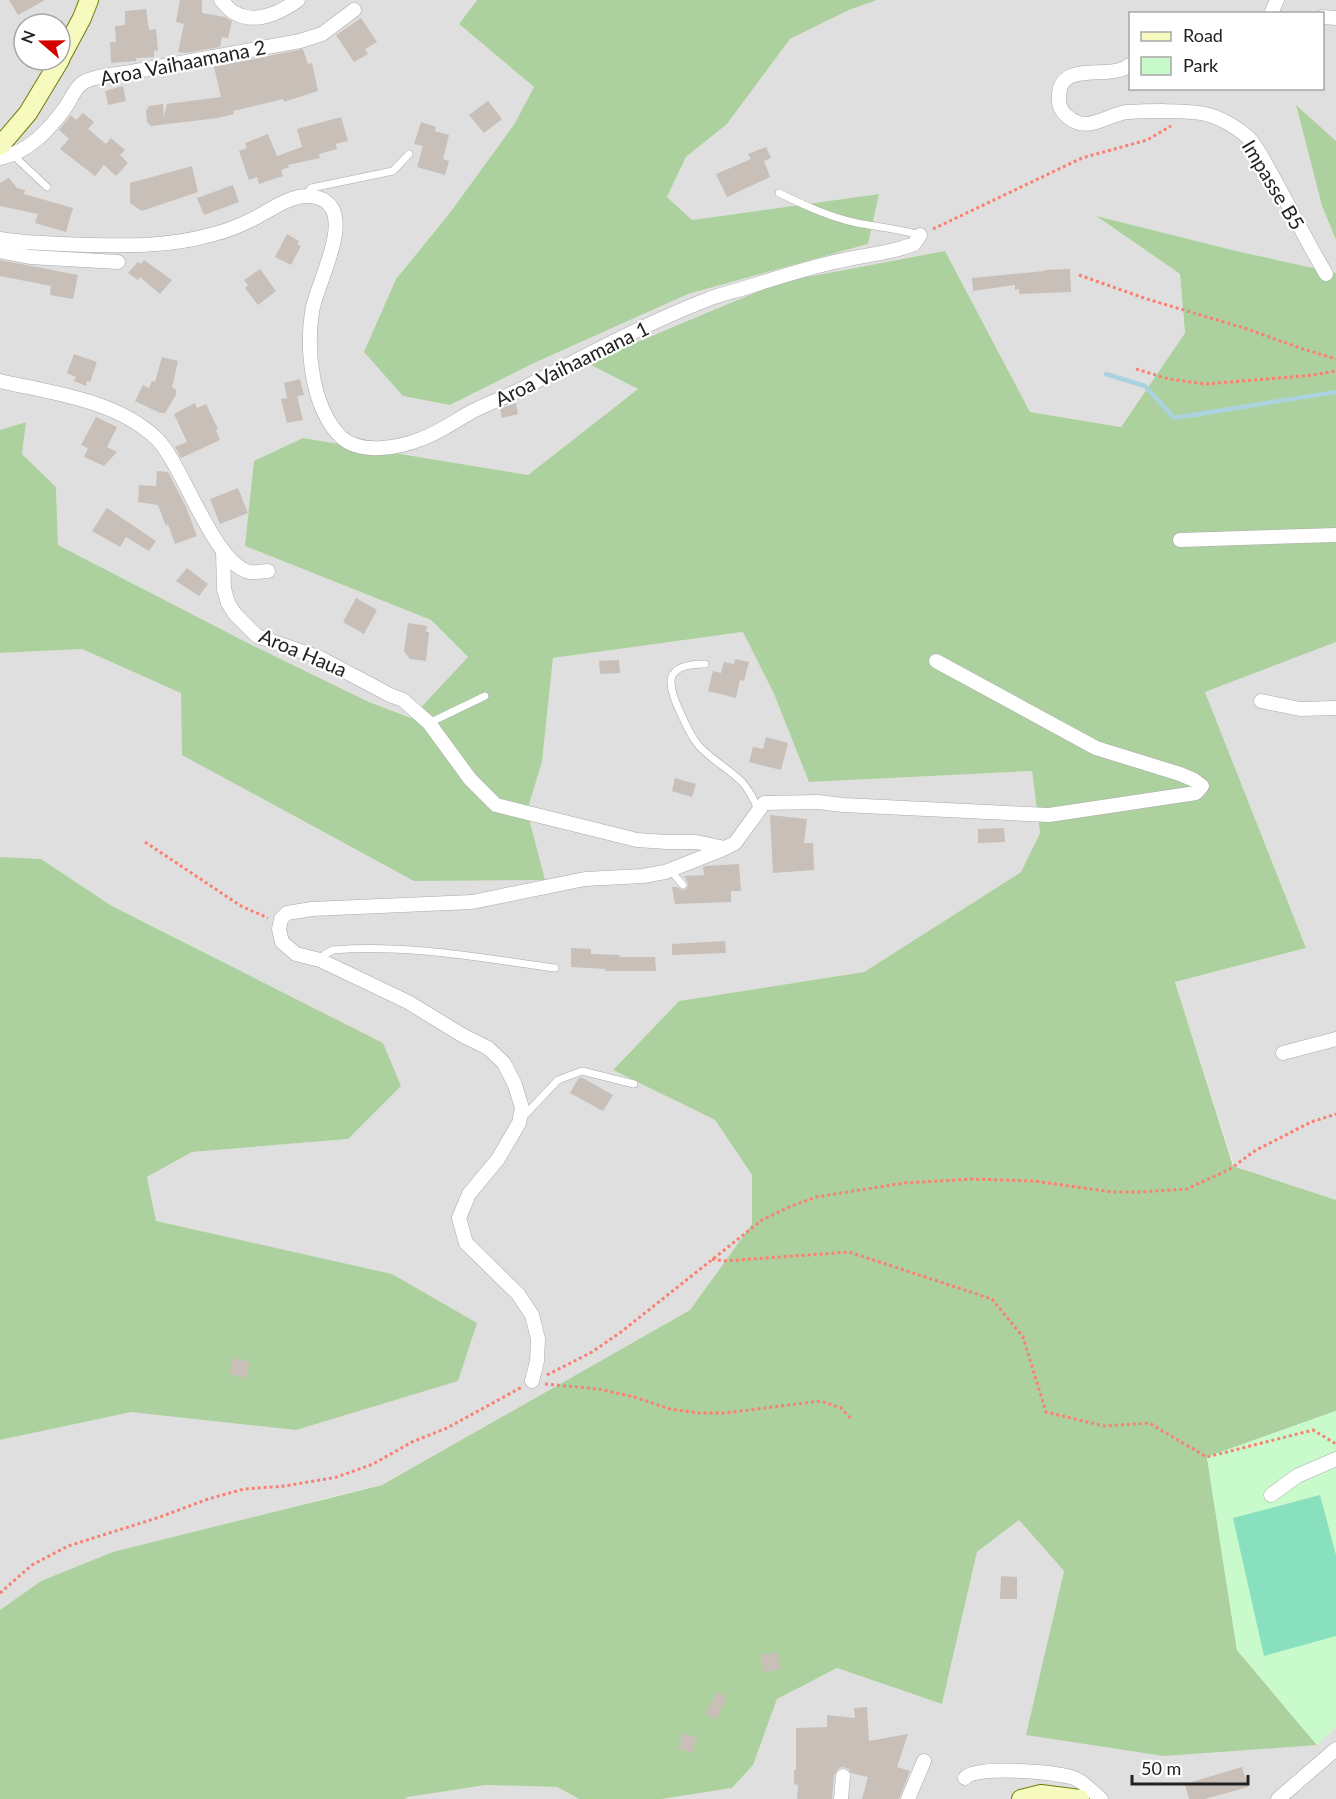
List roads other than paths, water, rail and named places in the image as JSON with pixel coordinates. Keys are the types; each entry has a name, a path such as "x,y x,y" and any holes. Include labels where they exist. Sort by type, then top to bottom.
{"main road":[{"path":"72,37 89,0"},
{"path":"4,153 53,72"},
{"path":"1021,1799 1041,1794 1080,1799"}],"street":[{"path":"221,0 234,13 246,17 261,17 280,12 298,0"},
{"name":"Aroa Vaihaamana 2","path":"4,153 38,140 81,84 103,76 300,41 322,34 354,10"},
{"name":"Impasse B5","path":"1129,66 1122,70 1074,74 1058,91 1059,107 1069,118 1079,123 1092,123 1125,112 1206,114 1229,123 1250,139 1326,274"},
{"path":"0,239 39,244 84,245 183,243 218,233 253,219 276,205 306,195"},
{"name":"Aroa Vaihaamana 1","path":"306,195 327,201 334,209 337,221 333,244 312,310 310,343 312,375 325,417 342,439 363,448 389,447 421,440 473,411 532,384 587,354 706,300 828,263 902,248 914,244 920,235"},
{"path":"0,251 30,257 118,262"},
{"path":"0,381 93,403 140,426 158,440 198,510 235,565 250,572 268,571"},
{"path":"1180,540 1336,535"},
{"name":"Aroa Haua","path":"223,550 224,589 228,603 235,614 257,636 318,657 403,700 429,723 470,779 496,805 637,840 696,843 725,848"},
{"path":"530,1382 537,1360 538,1339 532,1315 518,1294 466,1244 459,1218 470,1194 498,1159 520,1120 522,1108 515,1085 504,1063 488,1048 408,1002 320,960 296,954 282,942 280,923 287,913 304,910 472,902 585,879 643,876 670,870 735,843 764,803 787,802 1049,815 1196,793 1202,786 1180,774 1096,748 936,661"},
{"path":"1260,701 1300,709 1336,708"},
{"path":"1283,1053 1336,1039"},
{"path":"1271,1495 1297,1476 1336,1459"},
{"path":"1278,1799 1336,1749"},
{"path":"908,1799 924,1761"},
{"path":"965,1778 968,1774 980,1771 1028,1771 1073,1777 1101,1799"},
{"path":"841,1799 843,1776"}],"lane":[{"path":"4,153 47,187"},
{"path":"306,195 311,188 393,171 409,154"},
{"path":"779,194 829,215 920,235"},
{"path":"705,664 688,664 679,667 672,674 670,685 672,696 698,745 742,782 751,794 758,810"},
{"path":"429,723 484,696"},
{"path":"670,870 684,885"},
{"path":"320,960 333,950 385,949 555,968"},
{"path":"520,1120 558,1080 582,1071 634,1084"}],"waterway":[{"path":"1106,374 1145,386 1174,418 1336,392"}]}
